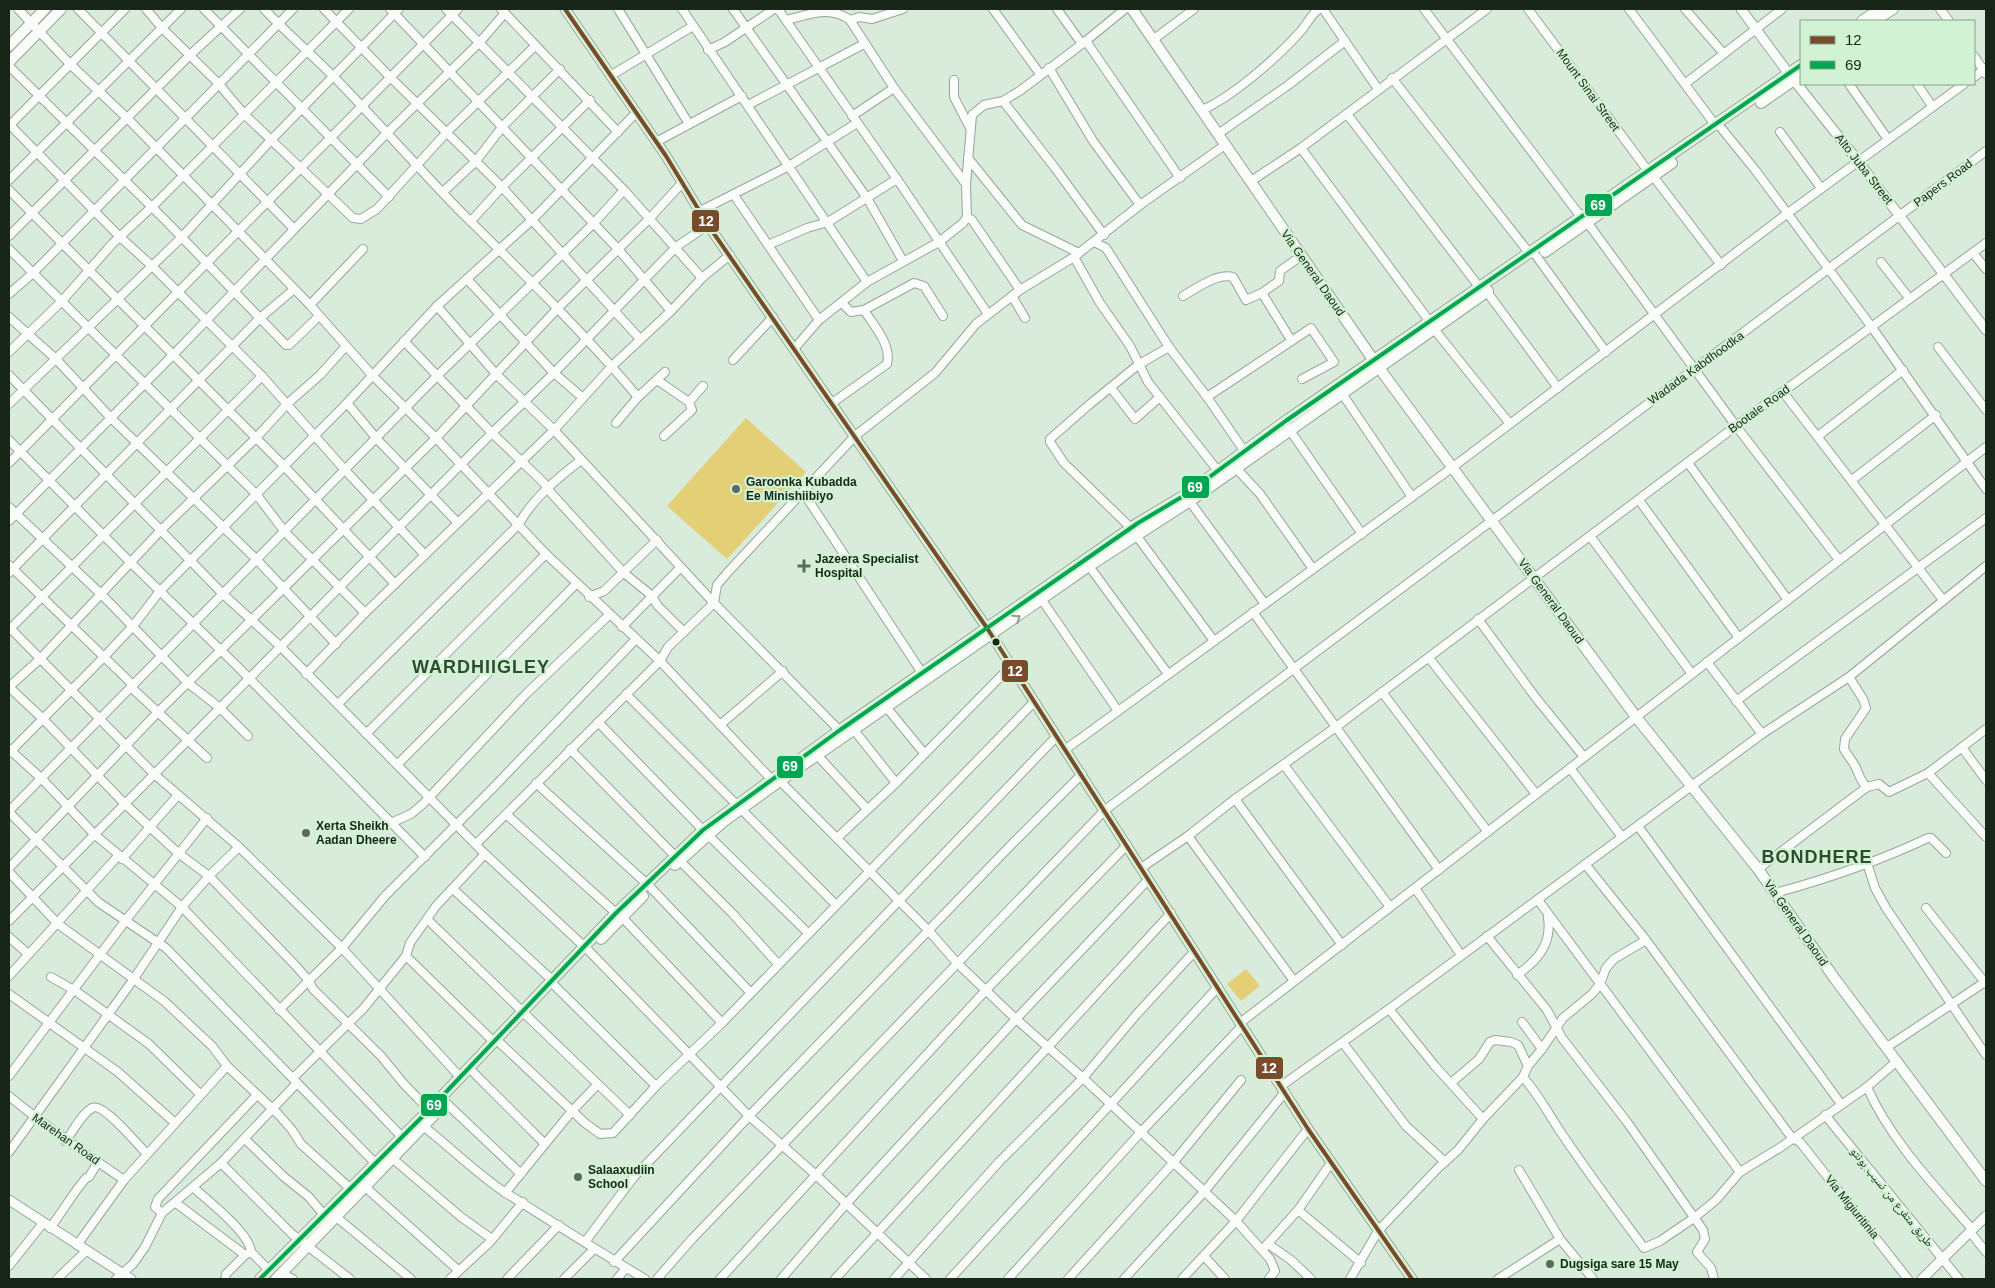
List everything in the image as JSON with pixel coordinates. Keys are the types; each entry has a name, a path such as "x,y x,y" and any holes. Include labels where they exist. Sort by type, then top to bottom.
{"main road":[{"path":"9,46 45,9"},
{"path":"9,62 61,9"},
{"name":"Via General Daoud","path":"1132,9 1377,364 1636,717 1758,869 1835,979 1887,1046 1896,1061 1986,1181"},
{"path":"1868,17 1880,9"},
{"path":"1868,17 1893,9"},
{"path":"260,1279 303,1243 330,1216 376,1164 460,1077 497,1043 619,915 706,832 775,780 1133,532 1236,468 1288,420 1377,364 1650,174 1795,76"},
{"path":"1188,498 1218,471 1248,456 1289,429 1377,364"},
{"path":"990,632 1042,600 1133,532"},
{"path":"775,780 817,756 846,732 887,708 903,691"},
{"path":"353,1191 364,1186 392,1158 473,1072 497,1043"},
{"path":"278,1276 303,1243"}],"street":[{"path":"18,9 70,64 156,147 293,290 310,305 372,375 436,438 546,554 589,597 660,661 720,725 929,931 957,963 1265,1247 1291,1260 1310,1279"},
{"path":"78,9 294,229"},
{"path":"125,9 9,125 95,210 120,238 152,266 262,376 344,470 425,555"},
{"path":"146,9 244,114 353,218 361,219 371,214 389,197 448,132 534,46"},
{"path":"9,180 182,9"},
{"path":"204,9 301,110 389,197"},
{"path":"9,236 190,55 240,9"},
{"path":"264,9 308,51 417,166 587,338 638,397"},
{"path":"9,294 33,273 293,9"},
{"path":"324,9 390,78 448,132 533,219 640,339"},
{"path":"9,352 62,301 88,273 88,269 277,83 349,9"},
{"path":"446,9 624,190 702,278"},
{"path":"9,463 267,201 363,108 458,9"},
{"path":"565,9 635,114 656,142 708,224 990,632 1308,1128 1412,1279"},
{"path":"618,9 689,124"},
{"path":"682,9 867,282"},
{"path":"733,9 866,198 903,261"},
{"path":"850,20 859,17 872,19 903,9"},
{"path":"993,9 1040,74"},
{"path":"1057,9 1084,42 1180,178"},
{"path":"794,350 819,320 867,282 938,242 963,223 967,217 966,184 972,115 984,105 1002,101 1084,42 1125,9"},
{"path":"1154,39 1194,9"},
{"path":"1202,110 1215,104 1252,77 1300,33 1312,14 1321,9 1378,89"},
{"path":"1424,9 1584,220 1736,426 1839,560"},
{"path":"1251,181 1301,148 1392,78 1487,9"},
{"name":"Mount Sinai Street","path":"1528,9 1650,174 1721,265"},
{"path":"1629,9 1719,128 1788,213 1936,414 1986,489"},
{"path":"1685,9 1724,54"},
{"name":"Alto Juba Street","path":"1741,9 1755,29 1795,76"},
{"path":"1686,83 1782,9"},
{"path":"1940,9 1948,20"},
{"path":"9,404 182,237 272,139 334,78 394,10 423,45 503,126 618,248 671,311"},
{"path":"708,50 779,10 988,314"},
{"path":"9,521 173,355 204,320 234,292 386,134 418,105 479,43 503,11 534,46 590,100 618,132"},
{"path":"786,20 828,11 839,12 850,20 894,88 966,184"},
{"path":"610,76 648,55 693,26"},
{"path":"1218,134 1287,86 1345,41"},
{"path":"748,105 864,44"},
{"path":"1975,57 1985,71"},
{"path":"9,66 68,122 286,345 289,346 319,316"},
{"path":"1049,68 1093,141 1140,205"},
{"path":"444,192 476,161 503,126 560,69"},
{"path":"1392,78 1534,256 1606,352"},
{"path":"954,80 954,98 970,128"},
{"name":"Alto Juba Street","path":"1802,85 1986,330"},
{"path":"1850,85 1888,138"},
{"path":"1918,85 1932,106"},
{"path":"1066,749 1453,467 1821,188 1963,85"},
{"path":"700,211 789,166 855,120 894,88"},
{"path":"656,142 742,96"},
{"path":"471,221 502,187 590,100"},
{"path":"1002,101 1104,234"},
{"path":"402,1137 182,908 120,858 66,807 42,779 9,751 104,657 133,626 160,592 347,402 437,306 533,219 635,114"},
{"path":"1347,114 1558,388"},
{"path":"1780,132 1821,188"},
{"path":"476,844 660,661 668,647 714,603 717,585 855,436 935,373 976,324 988,314 1020,290 1077,255 1140,205 1225,145"},
{"path":"1301,148 1432,326 1510,424"},
{"name":"Papers Road","path":"1900,216 1986,151"},
{"path":"968,158 1022,225 1077,255 1100,303 1130,346 1138,366 1218,471"},
{"path":"768,245 808,228 828,222 897,179"},
{"path":"9,868 36,837 98,776 158,712 222,651 283,587 405,466 436,438 557,309 650,218 682,183"},
{"path":"9,190 284,466 396,584"},
{"path":"376,1164 158,942 126,920 119,918 85,890 9,811 101,720 133,685 437,376 594,223 624,190"},
{"path":"734,195 819,320"},
{"name":"Wadada Kabdhoodka","path":"657,1279 781,1146 1105,810 1296,669 1644,405 1695,371 1900,216"},
{"path":"967,217 972,220 1020,290"},
{"path":"9,921 461,464 554,373 643,279 676,247 708,224"},
{"path":"1094,242 1106,248 1168,347 1207,397 1248,456"},
{"name":"Bootale Road","path":"1141,868 1188,836 1235,799 1336,727 1736,426 1986,243"},
{"path":"9,249 228,465 256,494 285,532 365,613"},
{"path":"310,305 363,249"},
{"path":"1973,252 1986,269"},
{"path":"306,674 457,522 554,430 612,366 671,311 702,278 730,255"},
{"path":"1184,296 1208,282 1228,276 1233,277 1246,300 1262,293 1279,281 1280,271 1301,256"},
{"path":"1881,262 1909,298"},
{"path":"467,279 554,373 583,398"},
{"path":"842,303 850,312 864,310 914,284 924,286 942,316"},
{"path":"207,758 133,689 133,685 42,597 10,569 76,507 259,319 293,290"},
{"path":"1262,293 1291,340"},
{"path":"1012,296 1025,318"},
{"path":"437,306 496,374 554,430 714,603 896,783"},
{"path":"832,403 886,364 889,356 886,346 864,310"},
{"path":"9,317 56,359 110,417 257,560 336,644"},
{"path":"733,360 772,317"},
{"path":"1207,397 1254,368 1291,340 1311,328 1334,362 1302,379"},
{"path":"404,341 492,433 522,460 624,573 651,595 658,606 684,632"},
{"path":"346,346 320,375 287,404 256,438 161,530 72,627 9,687 72,748 124,803 178,853 209,876 309,981 313,989 347,1025 375,1050 429,1110"},
{"path":"1938,346 1986,410"},
{"path":"1168,347 1138,366 1090,404 1058,431 1050,442 1064,464 1133,532 1214,641"},
{"path":"1818,436 1903,370"},
{"path":"616,423 638,397 665,372"},
{"path":"9,375 191,562 281,647 486,854 586,949 750,1116 781,1146 816,1175 926,1279"},
{"path":"262,376 9,629 154,774 239,847 342,948 460,1077"},
{"path":"657,380 689,402 692,410 664,436"},
{"path":"689,402 703,386"},
{"path":"1110,388 1135,419 1160,397"},
{"path":"1341,392 1412,497"},
{"path":"1783,392 1852,480 1917,569 1943,600"},
{"path":"347,402 377,439 457,522"},
{"path":"1852,480 1936,414"},
{"path":"1289,429 1362,534"},
{"path":"9,440 393,822 425,857"},
{"path":"1008,1279 1241,1025 1294,981 1986,447"},
{"path":"338,704 519,524 525,513 548,488 581,460"},
{"path":"1688,463 1788,600"},
{"path":"1236,468 1260,494 1313,569"},
{"path":"803,492 924,676"},
{"path":"1188,498 1265,604"},
{"path":"1639,500 1739,638"},
{"path":"9,507 42,540 102,594 188,683 220,708 248,736"},
{"path":"1736,701 1986,518"},
{"path":"1590,536 1692,674"},
{"path":"589,597 604,591 657,540"},
{"path":"366,734 546,554"},
{"path":"1089,566 1168,674"},
{"path":"1124,1279 1204,1192 1283,1089 1461,955 1762,734 1849,677 1986,566"},
{"path":"622,626 681,567"},
{"path":"397,765 576,584"},
{"path":"1042,600 1118,711"},
{"path":"1254,612 1438,870"},
{"path":"393,822 411,814 430,796 526,694 609,615"},
{"path":"1478,619 1536,698 1584,757"},
{"path":"279,1010 342,948 385,896 636,639"},
{"path":"1429,658 1536,794"},
{"path":"1707,662 1762,734"},
{"path":"836,838 896,783 1011,666"},
{"path":"720,725 783,671"},
{"path":"1849,677 1863,699 1866,708 1845,739 1844,748 1856,767 1858,778 1867,787"},
{"path":"1382,692 1488,832"},
{"path":"626,694 836,905"},
{"path":"406,956 572,1111 600,1134 614,1133 656,1086 722,1023 808,932 1034,702"},
{"path":"887,708 924,753"},
{"path":"598,722 808,932"},
{"path":"1758,869 1867,787 1879,784 1889,792 1928,773 1963,749 1986,729"},
{"path":"585,1242 633,1178 1057,736"},
{"path":"570,749 734,914 778,964"},
{"path":"1963,749 1986,780"},
{"path":"817,756 868,809"},
{"path":"1284,765 1390,907"},
{"path":"1570,768 1622,838"},
{"path":"1928,773 1986,837"},
{"path":"614,1262 750,1116 1082,774"},
{"path":"536,783 649,886 750,992"},
{"path":"9,976 58,924 85,890 151,828 178,794"},
{"path":"1235,799 1342,945"},
{"path":"506,814 619,915 722,1023"},
{"path":"9,1076 126,920 207,818"},
{"path":"1638,826 1842,1104"},
{"path":"1188,836 1294,981"},
{"path":"1775,893 1867,863 1931,838 1946,853"},
{"path":"720,1279 986,990 1127,845"},
{"path":"9,1152 33,1116 133,980 182,908 209,876 239,847"},
{"path":"119,1276 145,1247 162,1213 194,1188 245,1139 319,1052 379,990 406,956 410,943 427,919 486,854"},
{"path":"1867,863 1875,888 1886,908 1986,1055"},
{"name":"Via Migiuritinia","path":"1584,864 1646,940 1792,1138 1800,1142 1908,1279"},
{"path":"9,872 58,924 164,1001 212,1046 227,1066 292,1130 301,1144 353,1191"},
{"path":"781,1279 846,1204 1016,1019 1148,880"},
{"path":"1416,888 1461,955"},
{"path":"453,889 554,983 656,1086"},
{"path":"1538,900 1548,916 1740,1172"},
{"path":"1887,1046 1986,983 1926,908"},
{"path":"835,1279 1171,913"},
{"path":"1517,975 1544,949 1549,939 1548,916"},
{"path":"427,919 630,1115"},
{"path":"1487,936 1547,1010 1556,1028 1627,1122 1706,1235 1697,1252 1711,1268 1714,1279"},
{"path":"9,937 28,954"},
{"path":"1350,1279 1378,1231 1458,1150 1483,1119 1524,1076 1528,1066 1563,1018 1592,994 1600,984 1606,968 1614,959 1646,940"},
{"path":"894,1279 999,1162 1083,1078 1136,1014 1194,952"},
{"path":"51,977 73,990 149,1044 200,1094"},
{"path":"950,1279 1218,987"},
{"path":"9,994 118,1072 174,1122"},
{"path":"1389,1009 1483,1119"},
{"path":"1522,1022 1542,1049"},
{"path":"1451,1083 1479,1058 1490,1042 1495,1040 1511,1042 1518,1046 1528,1066"},
{"path":"1343,1043 1406,1126 1445,1162"},
{"path":"1524,1076 1548,1110 1560,1132 1644,1248 1660,1241 1694,1218 1716,1200 1740,1172 1867,1087 1896,1061"},
{"path":"77,1245 124,1180 174,1122 227,1066"},
{"path":"473,1072 545,1144"},
{"path":"1068,1279 1173,1163 1242,1080"},
{"path":"505,1193 572,1111 597,1085"},
{"path":"1867,1087 1874,1102 1907,1154 1971,1231 1986,1252"},
{"name":"Marehan Road","path":"9,1096 65,1141 84,1151 124,1180"},
{"path":"162,1213 155,1208 158,1199 173,1181 256,1096"},
{"path":"445,1102 522,1174"},
{"path":"65,1141 94,1106 99,1107 112,1116 119,1127 147,1154"},
{"name":"طريق متفرع من نسيب بونتو","path":"1825,1115 1958,1279"},
{"path":"423,1126 505,1193 559,1225 585,1242 593,1250 645,1279"},
{"path":"1182,1279 1236,1221 1308,1128"},
{"path":"245,1139 330,1216 411,1279"},
{"path":"392,1158 462,1217 492,1239"},
{"path":"9,1266 12,1256 47,1225 73,1197 76,1189 89,1177 98,1162"},
{"path":"222,1163 303,1243 350,1279"},
{"path":"1265,1247 1298,1210 1331,1163"},
{"path":"1519,1170 1560,1239 1593,1279"},
{"path":"364,1186 458,1270"},
{"path":"194,1188 243,1235 251,1247 248,1254 226,1274 225,1279"},
{"path":"9,1200 86,1251 119,1276 131,1279"},
{"path":"450,1279 492,1239 523,1202"},
{"path":"176,1203 269,1270"},
{"path":"1298,1210 1361,1263"},
{"path":"1922,1279 1986,1216"},
{"path":"507,1279 559,1225"},
{"path":"1498,1279 1560,1239"},
{"path":"1265,1247 1273,1266 1274,1274 1269,1279"},
{"path":"564,1279 593,1250"},
{"path":"56,1279 86,1251"},
{"path":"1204,1256 1225,1279"},
{"path":"617,1279 626,1268"},
{"path":"278,1276 293,1279"}],"shaded area":[{"name":"Garoonka Kubadda Ee Minishiibiyo","path":"746,418 806,472 727,559 667,506"},
{"path":"1246,969 1260,986 1241,1001 1227,984"}],"transit line":[{"name":"12","path":"565,9 666,156 708,225 987,628 1308,1129 1412,1279"},
{"name":"69","path":"260,1279 429,1110 616,913 703,830 840,730 1138,523 1185,495 1287,420 1800,66"}],"place":[{"name":"Garoonka Kubadda Ee Minishiibiyo","path":"736,489"},
{"name":"Jazeera Specialist Hospital","path":"804,566"},
{"name":"Xerta Sheikh Aadan Dheere","path":"306,833"},
{"name":"Salaaxudiin School","path":"578,1177"},
{"name":"Dugsiga sare 15 May","path":"1550,1264"}],"district":[{"name":"WARDHIIGLEY","path":"481,667"},
{"name":"BONDHERE","path":"1817,857"}]}
